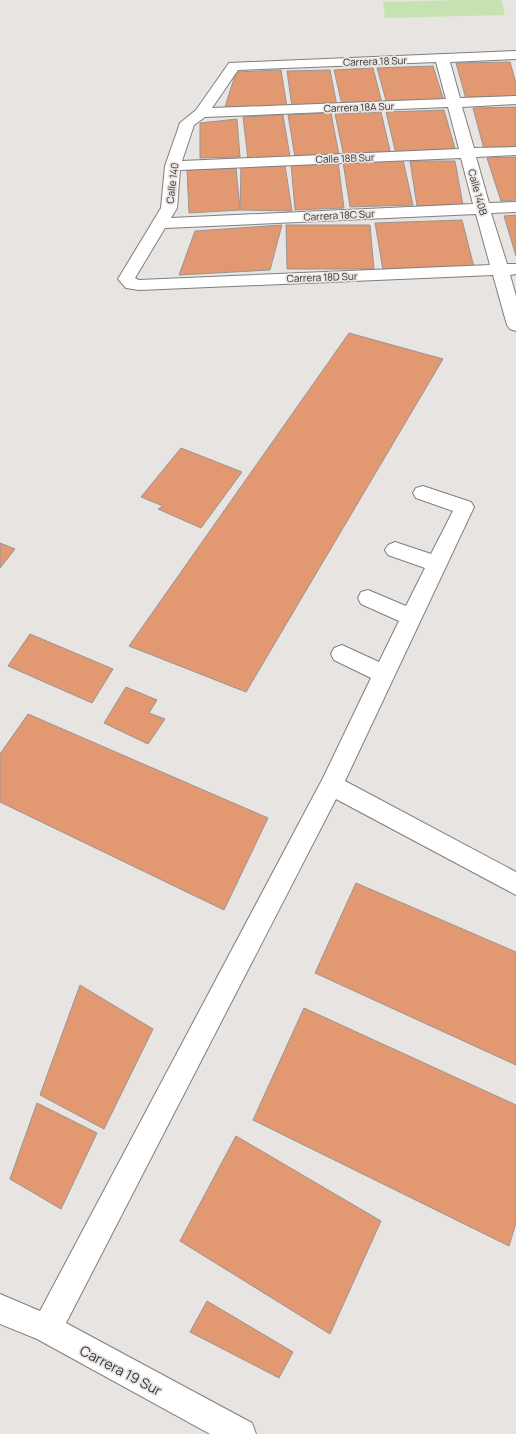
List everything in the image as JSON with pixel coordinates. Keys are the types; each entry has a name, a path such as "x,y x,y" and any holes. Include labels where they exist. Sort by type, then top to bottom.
{"street":[{"name":"Carrera 18 Sur","path":"234,66 516,55"},
{"name":"Calle 140B","path":"442,58 482,208 508,269 516,325"},
{"name":"Calle 140","path":"128,282 126,279 127,276 169,208 173,166 187,123 201,113 234,66"},
{"name":"Carrera 18A Sur","path":"201,113 516,100"},
{"name":"Calle 18B Sur","path":"173,166 516,151"},
{"name":"Carrera 18C Sur","path":"161,223 516,207"},
{"name":"Carrera 18D Sur","path":"128,282 139,285 508,269"},
{"path":"47,1329 330,785 464,507 423,493"},
{"path":"395,550 437,564"},
{"path":"368,598 412,617"},
{"path":"342,654 384,674"},
{"path":"330,785 516,884"},
{"name":"Carrera 19 Sur","path":"0,1309 47,1329 241,1434"}],"green space":[{"path":"501,0 505,15 385,18 383,2"}],"building":[{"path":"510,62 516,83 516,98 466,99 456,63"},
{"path":"433,66 444,101 387,104 377,68"},
{"path":"373,68 382,103 342,105 334,70"},
{"path":"281,70 287,107 224,110 236,72"},
{"path":"330,70 337,106 292,107 287,71"},
{"path":"516,107 516,147 484,149 473,108"},
{"path":"444,110 456,152 396,154 386,112"},
{"path":"381,112 391,155 344,157 335,114"},
{"path":"331,113 339,155 295,157 288,115"},
{"path":"283,115 290,157 248,159 243,117"},
{"path":"237,119 240,157 200,158 200,123"},
{"path":"516,157 516,200 501,201 487,158"},
{"path":"403,160 413,205 350,207 343,162"},
{"path":"410,161 455,161 463,205 417,206"},
{"path":"338,162 344,208 295,210 291,164"},
{"path":"285,165 292,211 240,210 241,166"},
{"path":"236,168 240,210 189,213 187,170"},
{"path":"516,215 516,256 504,216"},
{"path":"462,220 474,267 383,270 375,223"},
{"path":"282,225 270,270 179,275 195,231"},
{"path":"286,225 370,225 374,269 287,269"},
{"path":"349,333 443,359 246,692 129,646"},
{"path":"181,448 242,472 201,528 158,509 163,506 141,497"},
{"path":"0,543 15,549 0,568"},
{"path":"30,634 113,669 92,703 8,666"},
{"path":"126,687 157,700 149,713 165,719 148,744 104,723"},
{"path":"28,714 268,818 224,910 0,802 0,754"},
{"path":"356,883 516,952 516,1065 315,973"},
{"path":"80,985 153,1029 104,1129 40,1095"},
{"path":"304,1008 516,1105 516,1223 509,1246 253,1120"},
{"path":"37,1103 97,1133 61,1209 10,1179"},
{"path":"236,1136 381,1221 330,1334 180,1241"},
{"path":"207,1301 293,1352 279,1378 190,1332"}]}
